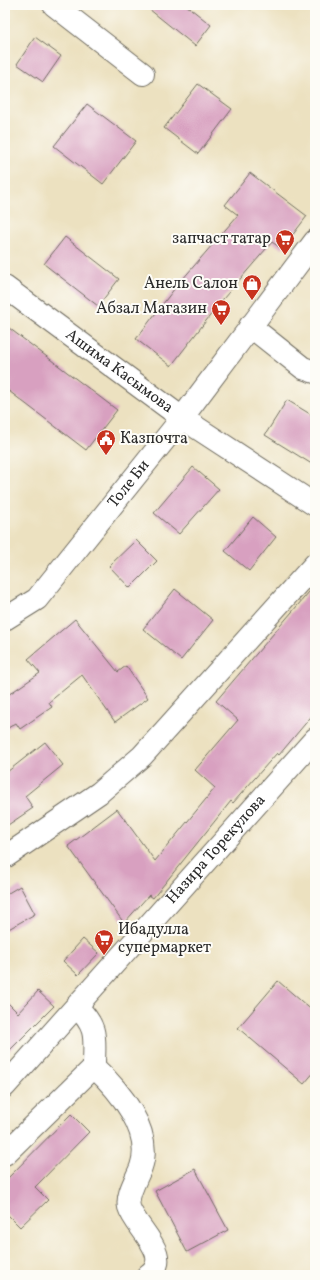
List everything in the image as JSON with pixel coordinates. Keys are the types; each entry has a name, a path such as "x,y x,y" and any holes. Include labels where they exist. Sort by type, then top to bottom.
{"street":[{"path":"54,5 143,74"},
{"name":"Толе Би","path":"5,619 36,599 182,418 315,241"},
{"name":"Ашима Касымова","path":"5,287 182,418 315,505"},
{"path":"250,326 303,368 315,372"},
{"path":"5,857 99,793 142,756 315,564"},
{"name":"Назира Торекулова","path":"5,1086 315,739"},
{"path":"5,1154 94,1067 94,1034 90,1020 77,1007"},
{"path":"94,1067 114,1085 140,1128 143,1140 142,1164 129,1199 129,1206 132,1215 156,1249 158,1258 156,1268 148,1275"}],"building":[{"path":"144,5 186,5 211,25 195,46"},
{"path":"35,37 61,56 43,82 17,64"},
{"path":"198,84 232,109 198,154 164,128"},
{"path":"87,104 136,141 103,184 54,146"},
{"path":"250,173 307,216 282,249 272,242 223,299 171,366 136,339 175,288 238,215 225,205"},
{"path":"65,237 119,279 98,306 44,264"},
{"path":"5,325 117,410 86,450 5,388"},
{"path":"287,400 315,417 315,466 265,435"},
{"path":"193,467 219,489 179,534 154,513"},
{"path":"253,517 276,537 249,571 225,551"},
{"path":"136,540 157,561 130,588 109,566"},
{"path":"315,585 315,712 279,755 277,753 233,803 231,801 153,898 149,895 124,923 68,846 117,809 155,861 215,788 195,770 238,720 216,701"},
{"path":"175,589 213,620 181,660 143,629"},
{"path":"75,619 118,672 126,666 148,698 115,722 82,675 49,702 52,707 20,729 16,723 5,730 5,697 40,673 28,659"},
{"path":"45,742 63,765 25,796 33,808 5,827 5,769 7,772"},
{"path":"20,886 35,914 5,931 5,895"},
{"path":"83,939 99,953 78,975 63,961"},
{"path":"278,981 315,1013 315,1071 304,1084 238,1028"},
{"path":"38,991 54,1006 5,1055 5,1000 18,1013"},
{"path":"71,1114 89,1132 35,1187 48,1200 20,1227 5,1212 5,1181"},
{"path":"195,1169 228,1230 187,1252 155,1191"}],"place":[{"name":"запчаст татар","path":"285,256"},
{"name":"Анель Салон","path":"252,301"},
{"name":"Абзал Магазин","path":"221,326"},
{"name":"Казпочта","path":"106,456"},
{"name":"Ибадулла супермаркет","path":"104,956"}]}
